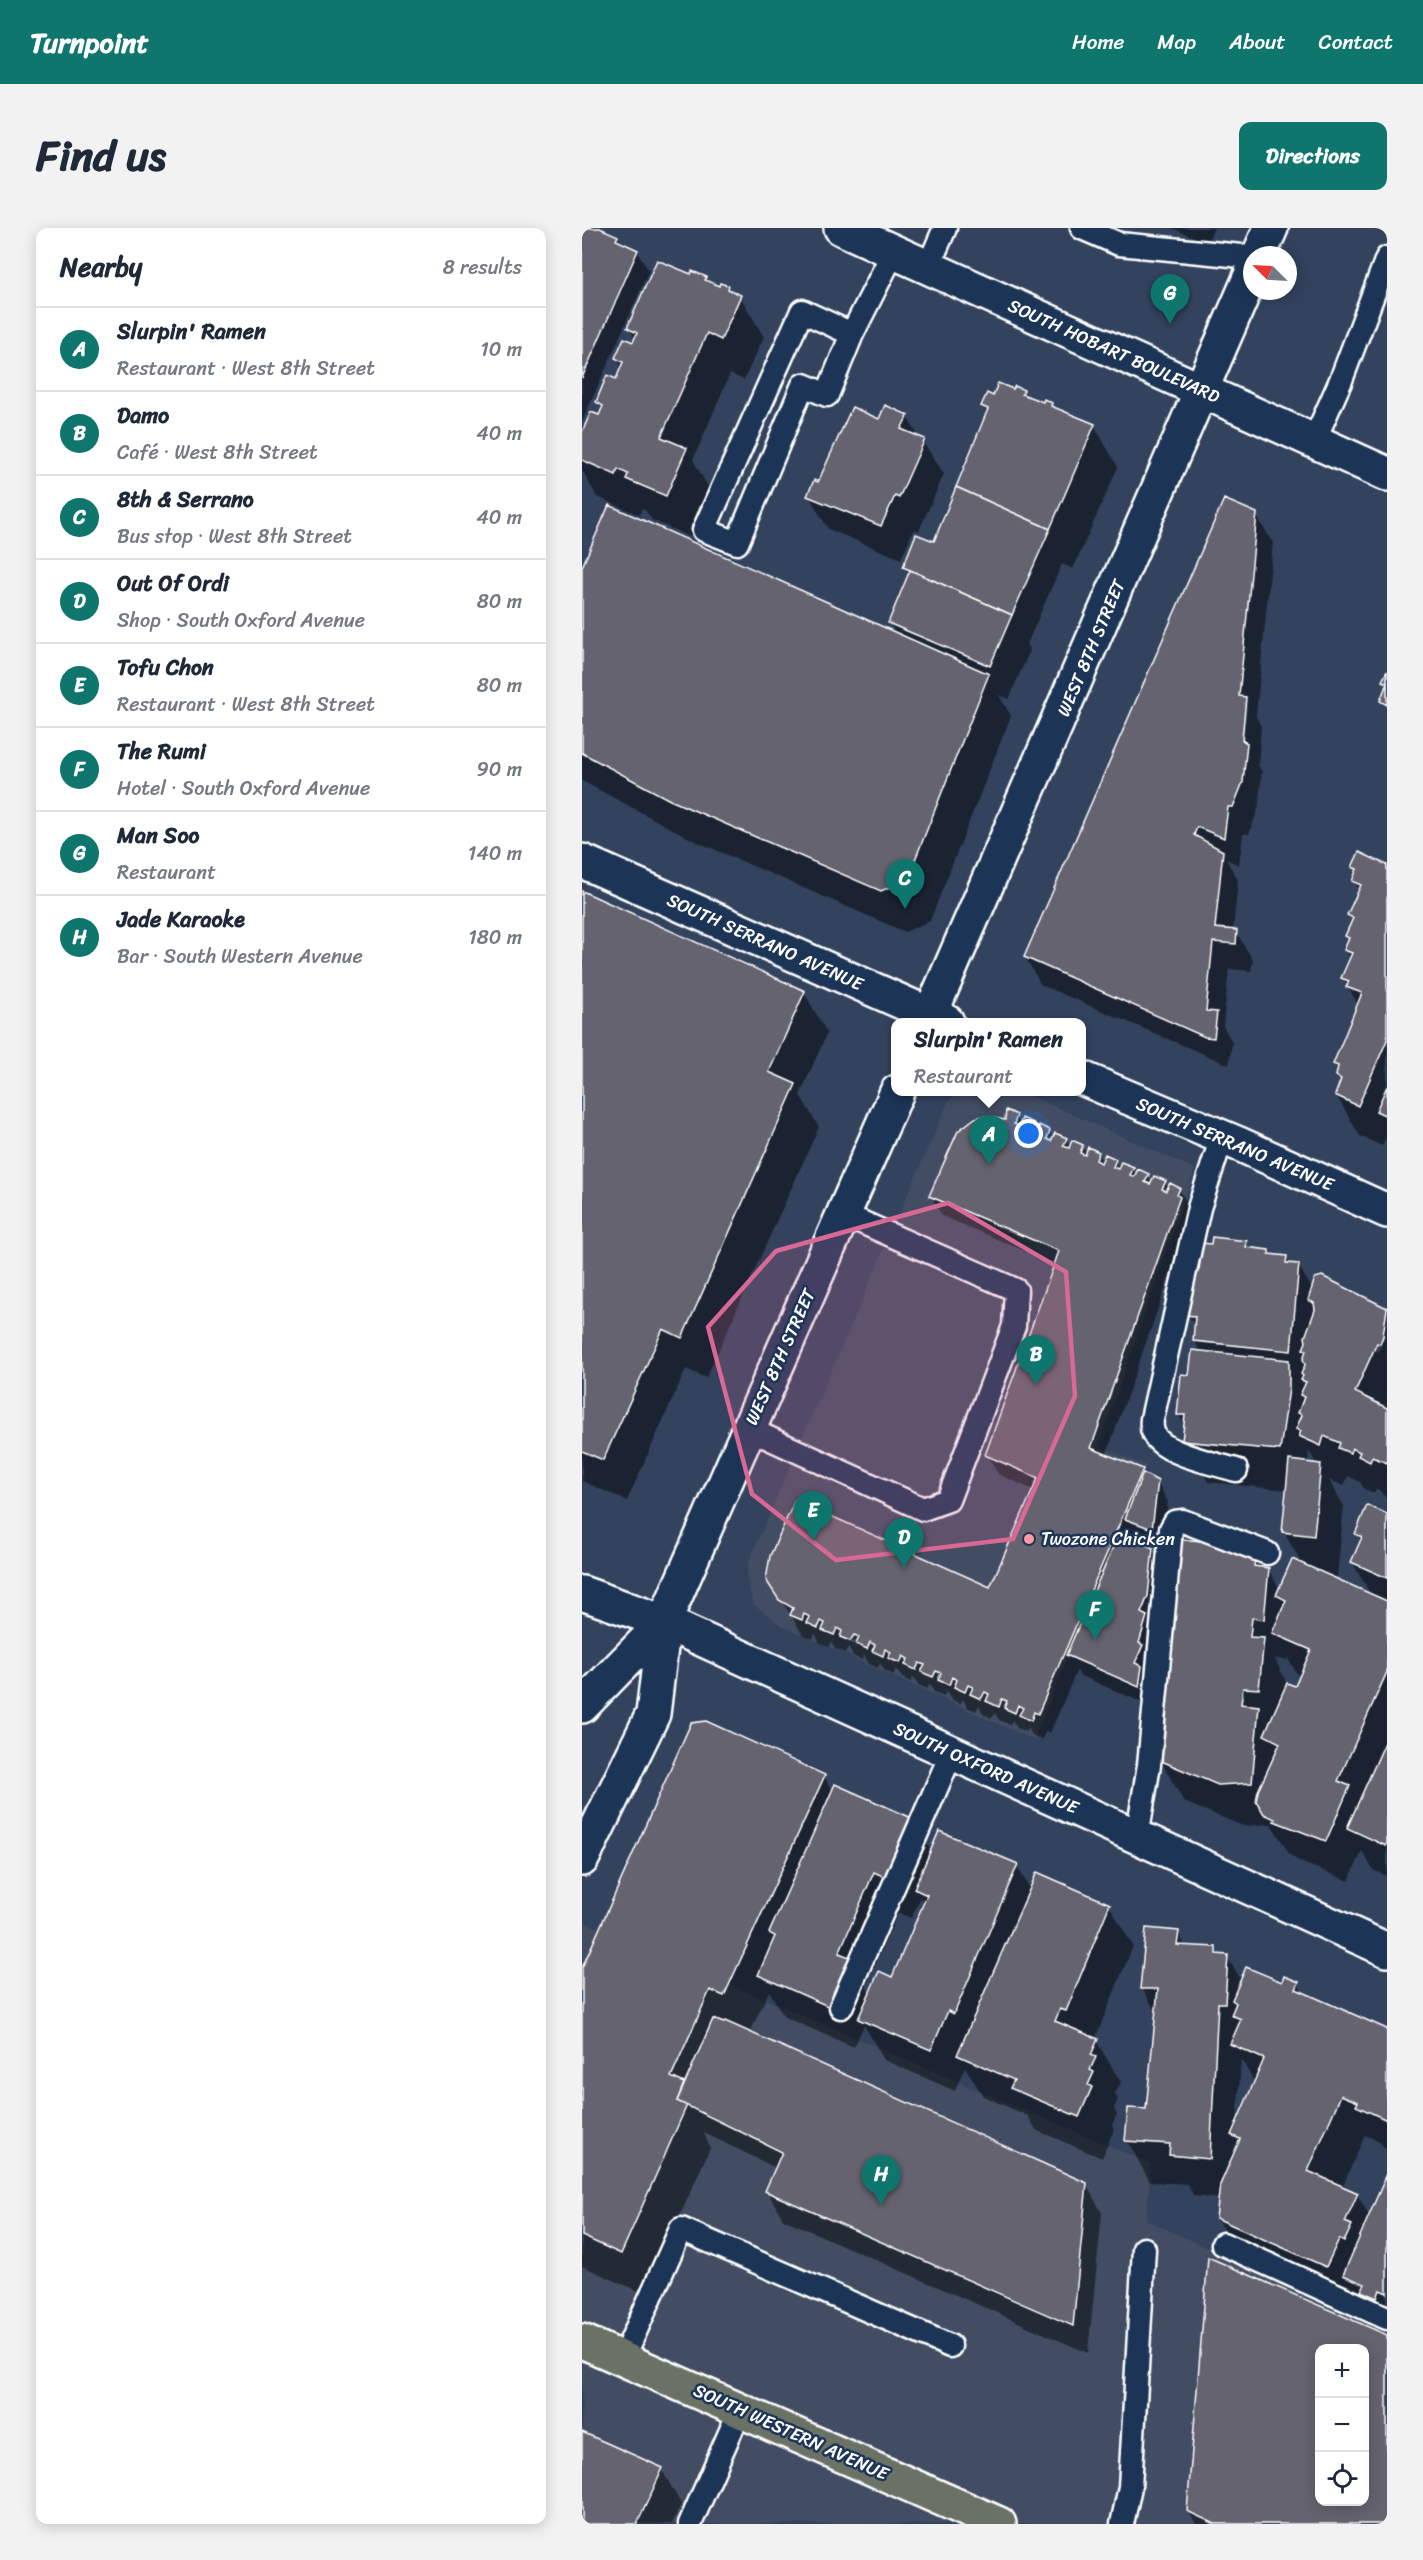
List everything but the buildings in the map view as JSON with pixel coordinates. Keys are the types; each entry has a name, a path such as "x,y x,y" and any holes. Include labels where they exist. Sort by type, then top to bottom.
{"main road":[{"name":"SOUTH WESTERN AVENUE","path":"582,2341 999,2524"}],"street":[{"path":"1263,246 1271,228"},
{"name":"SOUTH HOBART BOULEVARD","path":"851,230 1387,474"},
{"name":"WEST 8TH STREET","path":"936,1018 1243,294"},
{"name":"SOUTH SERRANO AVENUE","path":"582,861 931,1018"},
{"name":"SOUTH SERRANO AVENUE","path":"1086,1080 1222,1137 1387,1211"},
{"name":"WEST 8TH STREET","path":"582,1859 653,1714 664,1622 895,1096"},
{"name":"SOUTH OXFORD AVENUE","path":"582,1593 664,1622 1387,1950"},
{"name":"WEST 8TH STREET","path":"582,1706 664,1622"}],"lane":[{"path":"928,267 945,228"},
{"path":"1083,228 1119,244 1243,256"},
{"path":"852,334 802,311 704,530 737,543 803,385 827,395 852,334 894,251"},
{"path":"1314,441 1341,380 1387,258"},
{"path":"1222,1137 1198,1208 1152,1419 1152,1430 1158,1440 1168,1447 1236,1470"},
{"path":"749,1429 923,1509 948,1500 1014,1326 1016,1290 843,1214"},
{"path":"1137,1837 1149,1765 1171,1529 1175,1522 1183,1521 1267,1553"},
{"path":"842,2007 952,1752"},
{"path":"623,2359 681,2229 950,2346"},
{"path":"1223,2244 1387,2318"},
{"path":"1122,2524 1130,2487 1144,2249"},
{"path":"690,2524 740,2410"}],"highlighted area":[{"path":"948,1203 1066,1272 1075,1396 1013,1539 836,1560 752,1494 708,1327 776,1251"}],"shaded area":[{"path":"955,1096 1031,1096 1195,1169 1099,1446 1146,1466 1034,1740 781,1625 753,1604 747,1578 749,1561 948,1102"},
{"path":"582,1921 1151,2164 1146,2220 1387,2329 1387,2524 582,2524"}],"place":[{"name":"Man Soo","path":"1170,324"},
{"name":"8th & Serrano","path":"905,909"},
{"name":"Slurpin' Ramen","path":"989,1165"},
{"name":"Damo","path":"1036,1385"},
{"name":"Twozone Chicken","path":"1029,1539"},
{"name":"Tofu Chon","path":"813,1541"},
{"name":"Out Of Ordi","path":"904,1568"},
{"name":"The Rumi","path":"1095,1640"},
{"name":"Jade Karaoke","path":"881,2205"}]}
